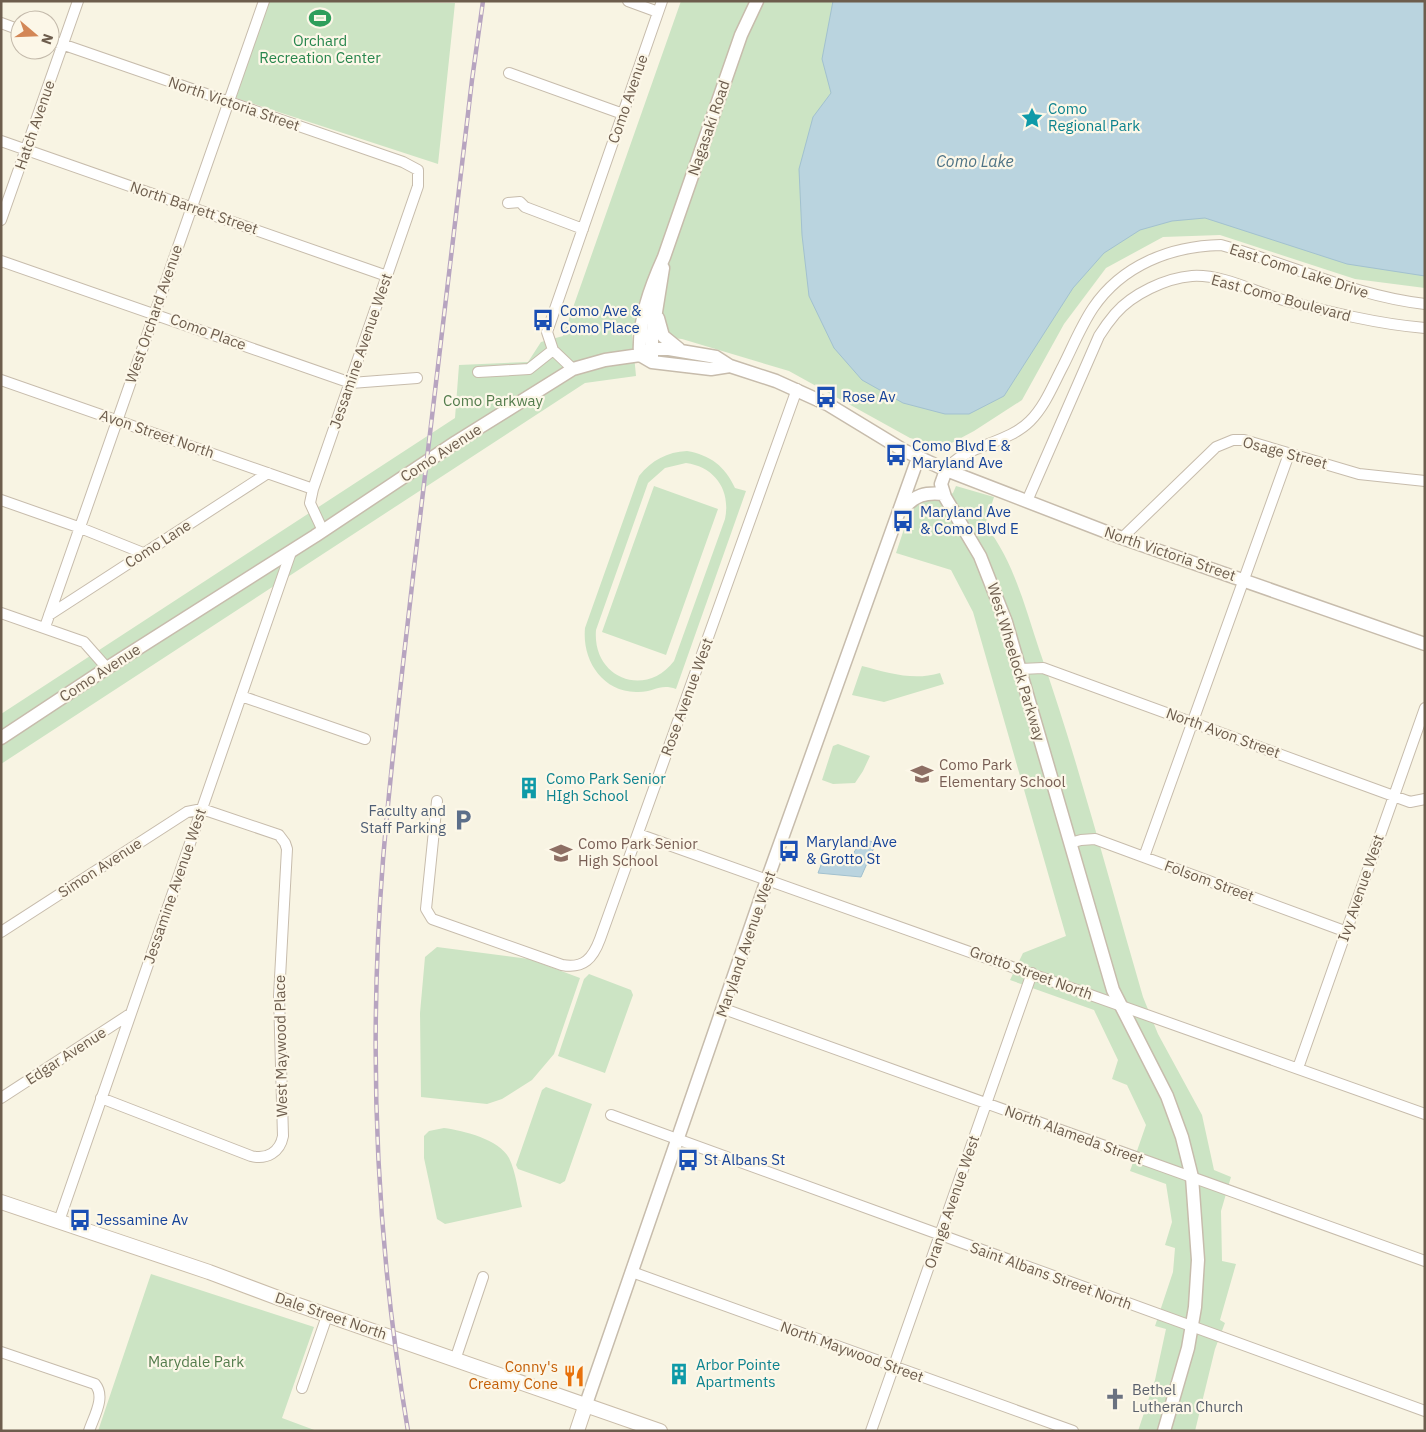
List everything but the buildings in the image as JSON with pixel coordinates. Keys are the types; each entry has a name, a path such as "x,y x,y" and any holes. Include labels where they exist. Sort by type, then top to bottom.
{"main road":[{"name":"Dale Street North","path":"1,1202 327,1316 366,1327 660,1431"},
{"name":"Maryland Avenue West","path":"577,1431 586,1404"}],"street":[{"name":"Hatch Avenue","path":"1,220 78,1"},
{"name":"West Orchard Avenue","path":"44,627 264,1"},
{"path":"628,1 658,12"},
{"name":"Como Avenue","path":"553,350 547,332 662,1"},
{"name":"Nagasaki Road","path":"664,257 741,34 757,1"},
{"name":"North Victoria Street","path":"60,44 403,162 418,170"},
{"path":"509,73 623,114"},
{"name":"North Barrett Street","path":"1,141 387,276"},
{"name":"Jessamine Avenue West","path":"324,531 310,502 313,489 418,186 418,170"},
{"path":"508,203 520,202 525,207 583,229"},
{"name":"East Como Lake Drive","path":"946,470 954,459 1012,435 1030,421 1044,404 1086,320 1103,296 1132,269 1170,251 1222,246 1350,289 1384,298 1425,304"},
{"path":"646,352 657,309 664,257"},
{"path":"664,257 652,283 639,336 652,362 711,369 730,366"},
{"name":"Como Place","path":"1,261 350,382 417,378"},
{"name":"East Como Boulevard","path":"1027,501 1099,336 1115,313 1137,296 1165,282 1192,276 1226,281 1282,300 1348,316 1425,328"},
{"path":"657,309 658,325 663,336 669,343 684,351"},
{"path":"478,372 529,369 553,350 573,369 605,360 646,352 684,351 716,357 730,366 797,389 842,412 918,458"},
{"name":"Como Avenue","path":"1,738 107,668 324,531 456,442 573,369"},
{"name":"Avon Street North","path":"1,380 313,489"},
{"name":"Rose Avenue West","path":"437,801 426,909 432,919 573,967 583,964 591,958 600,939 797,389"},
{"name":"Osage Street","path":"1122,538 1216,447 1224,443 1244,440 1360,474 1425,481"},
{"path":"1144,857 1289,454"},
{"name":"North Victoria Street","path":"918,458 1122,538 1425,644"},
{"name":"Maryland Avenue West","path":"586,1404 724,1010 767,880 918,458"},
{"path":"898,515 912,498 919,495 944,494 942,484 946,470"},
{"name":"Como Lane","path":"48,615 268,473"},
{"name":"West Wheelock Parkway","path":"944,494 985,565 1021,670 1113,990 1167,1096 1182,1137 1192,1178 1198,1260 1192,1327 1164,1431"},
{"path":"1,500 78,527 143,553"},
{"name":"Jessamine Avenue West","path":"59,1221 291,552"},
{"path":"1,613 84,642 107,668"},
{"name":"North Avon Street","path":"1021,670 1042,668 1192,721 1410,802 1425,799"},
{"path":"241,696 364,739"},
{"name":"Ivy Avenue West","path":"1298,1068 1425,708"},
{"name":"Simon Avenue","path":"1,932 187,812 202,808"},
{"name":"West Maywood Place","path":"101,1098 254,1157 268,1156 282,1142 278,996 286,846 279,835 202,808"},
{"name":"Grotto Street North","path":"638,834 1425,1114"},
{"name":"Folsom Street","path":"1070,843 1095,839 1347,932"},
{"name":"Orange Avenue West","path":"871,1431 1032,973"},
{"name":"North Alameda Street","path":"724,1010 1425,1261"},
{"name":"Edgar Avenue","path":"1,1098 130,1014"},
{"name":"Saint Albans Street North","path":"611,1115 678,1141 1425,1411"},
{"name":"North Maywood Street","path":"632,1272 893,1368 1073,1431"},
{"path":"455,1360 484,1277"},
{"path":"302,1388 327,1316"},
{"path":"1,1352 95,1384 100,1390 100,1398 89,1431"}],"green space":[{"path":"269,1 455,3 438,164 236,98"},
{"name":"Como Lake","path":"681,1 1425,1 1425,288 1355,279 1220,235 1163,237 1106,268 1064,324 1022,400 974,431 944,447 910,438 789,371 682,339 632,334 636,376 585,383 1,764 1,714 455,418 459,365 528,362 541,342 563,336"},
{"path":"687,451 703,455 716,463 727,474 735,488 746,491 676,689 665,687 642,692 624,690 613,686 596,671 587,651 585,628 639,476 649,465 660,458 673,453","holes":["686,463 705,469 719,482 726,499 725,519 674,661 662,673 649,679 636,681 623,678 611,671 602,660 597,647 596,630 648,483 665,468"]},
{"path":"654,486 718,509 666,655 602,632"},
{"path":"956,486 994,497 985,525 995,538 1011,568 1054,692 1081,779 1143,997 1158,1034 1202,1115 1214,1170 1231,1177 1221,1211 1222,1261 1236,1264 1220,1320 1225,1323 1215,1349 1195,1431 1138,1431 1155,1380 1166,1329 1155,1326 1173,1272 1175,1248 1165,1245 1172,1222 1166,1184 1130,1171 1146,1125 1127,1085 1112,1079 1118,1060 1094,1010 1010,980 1023,953 1066,936 973,612 951,570 896,553 912,505 929,498 936,501 953,493"},
{"path":"862,666 911,676 940,673 944,684 884,702 852,695"},
{"path":"838,744 870,756 855,783 833,784 822,780 833,746"},
{"path":"437,947 529,959 580,978 554,1054 532,1080 502,1099 487,1104 421,1097 420,1013 425,957"},
{"path":"589,974 631,990 633,995 605,1073 558,1056 584,979"},
{"path":"546,1087 592,1104 565,1181 560,1184 518,1169 516,1165 542,1090"},
{"path":"444,1128 480,1137 504,1151 513,1169 522,1207 445,1224 437,1219 424,1158 424,1136 429,1131"},
{"name":"Marydale Park","path":"151,1274 314,1327 282,1418 317,1431 98,1431"}],"water":[{"name":"Como Lake","path":"833,1 1425,1 1425,276 1347,264 1205,218 1172,221 1140,230 1104,253 1073,288 1004,396 969,414 945,414 903,403 862,380 834,348 809,296 802,235 799,169 813,117 831,93 822,59"},
{"path":"863,839 876,843 861,877 818,873 824,857 848,861"}],"railway":[{"path":"408,1431 388,1289 382,1217 376,1074 378,931 386,823 401,677 483,1"}],"place":[{"name":"Orchard Recreation Center","path":"320,18"},
{"name":"Como Regional Park","path":"1032,118"},
{"name":"Como Ave & Como Place","path":"543,320"},
{"name":"Rose Av","path":"826,397"},
{"name":"Como Blvd E & Maryland Ave","path":"896,455"},
{"name":"Maryland Ave & Como Blvd E","path":"903,521"},
{"name":"Como Park Elementary School","path":"922,774"},
{"name":"Como Park Senior HIgh School","path":"529,788"},
{"name":"Faculty and Staff Parking","path":"463,820"},
{"name":"Maryland Ave & Grotto St","path":"789,851"},
{"name":"Como Park Senior High School","path":"561,853"},
{"name":"St Albans St","path":"688,1160"},
{"name":"Jessamine Av","path":"80,1220"},
{"name":"Arbor Pointe Apartments","path":"679,1374"},
{"name":"Conny's Creamy Cone","path":"574,1376"},
{"name":"Bethel Lutheran Church","path":"1115,1399"}],"park label":[{"name":"Como Parkway","path":"493,401"}]}
